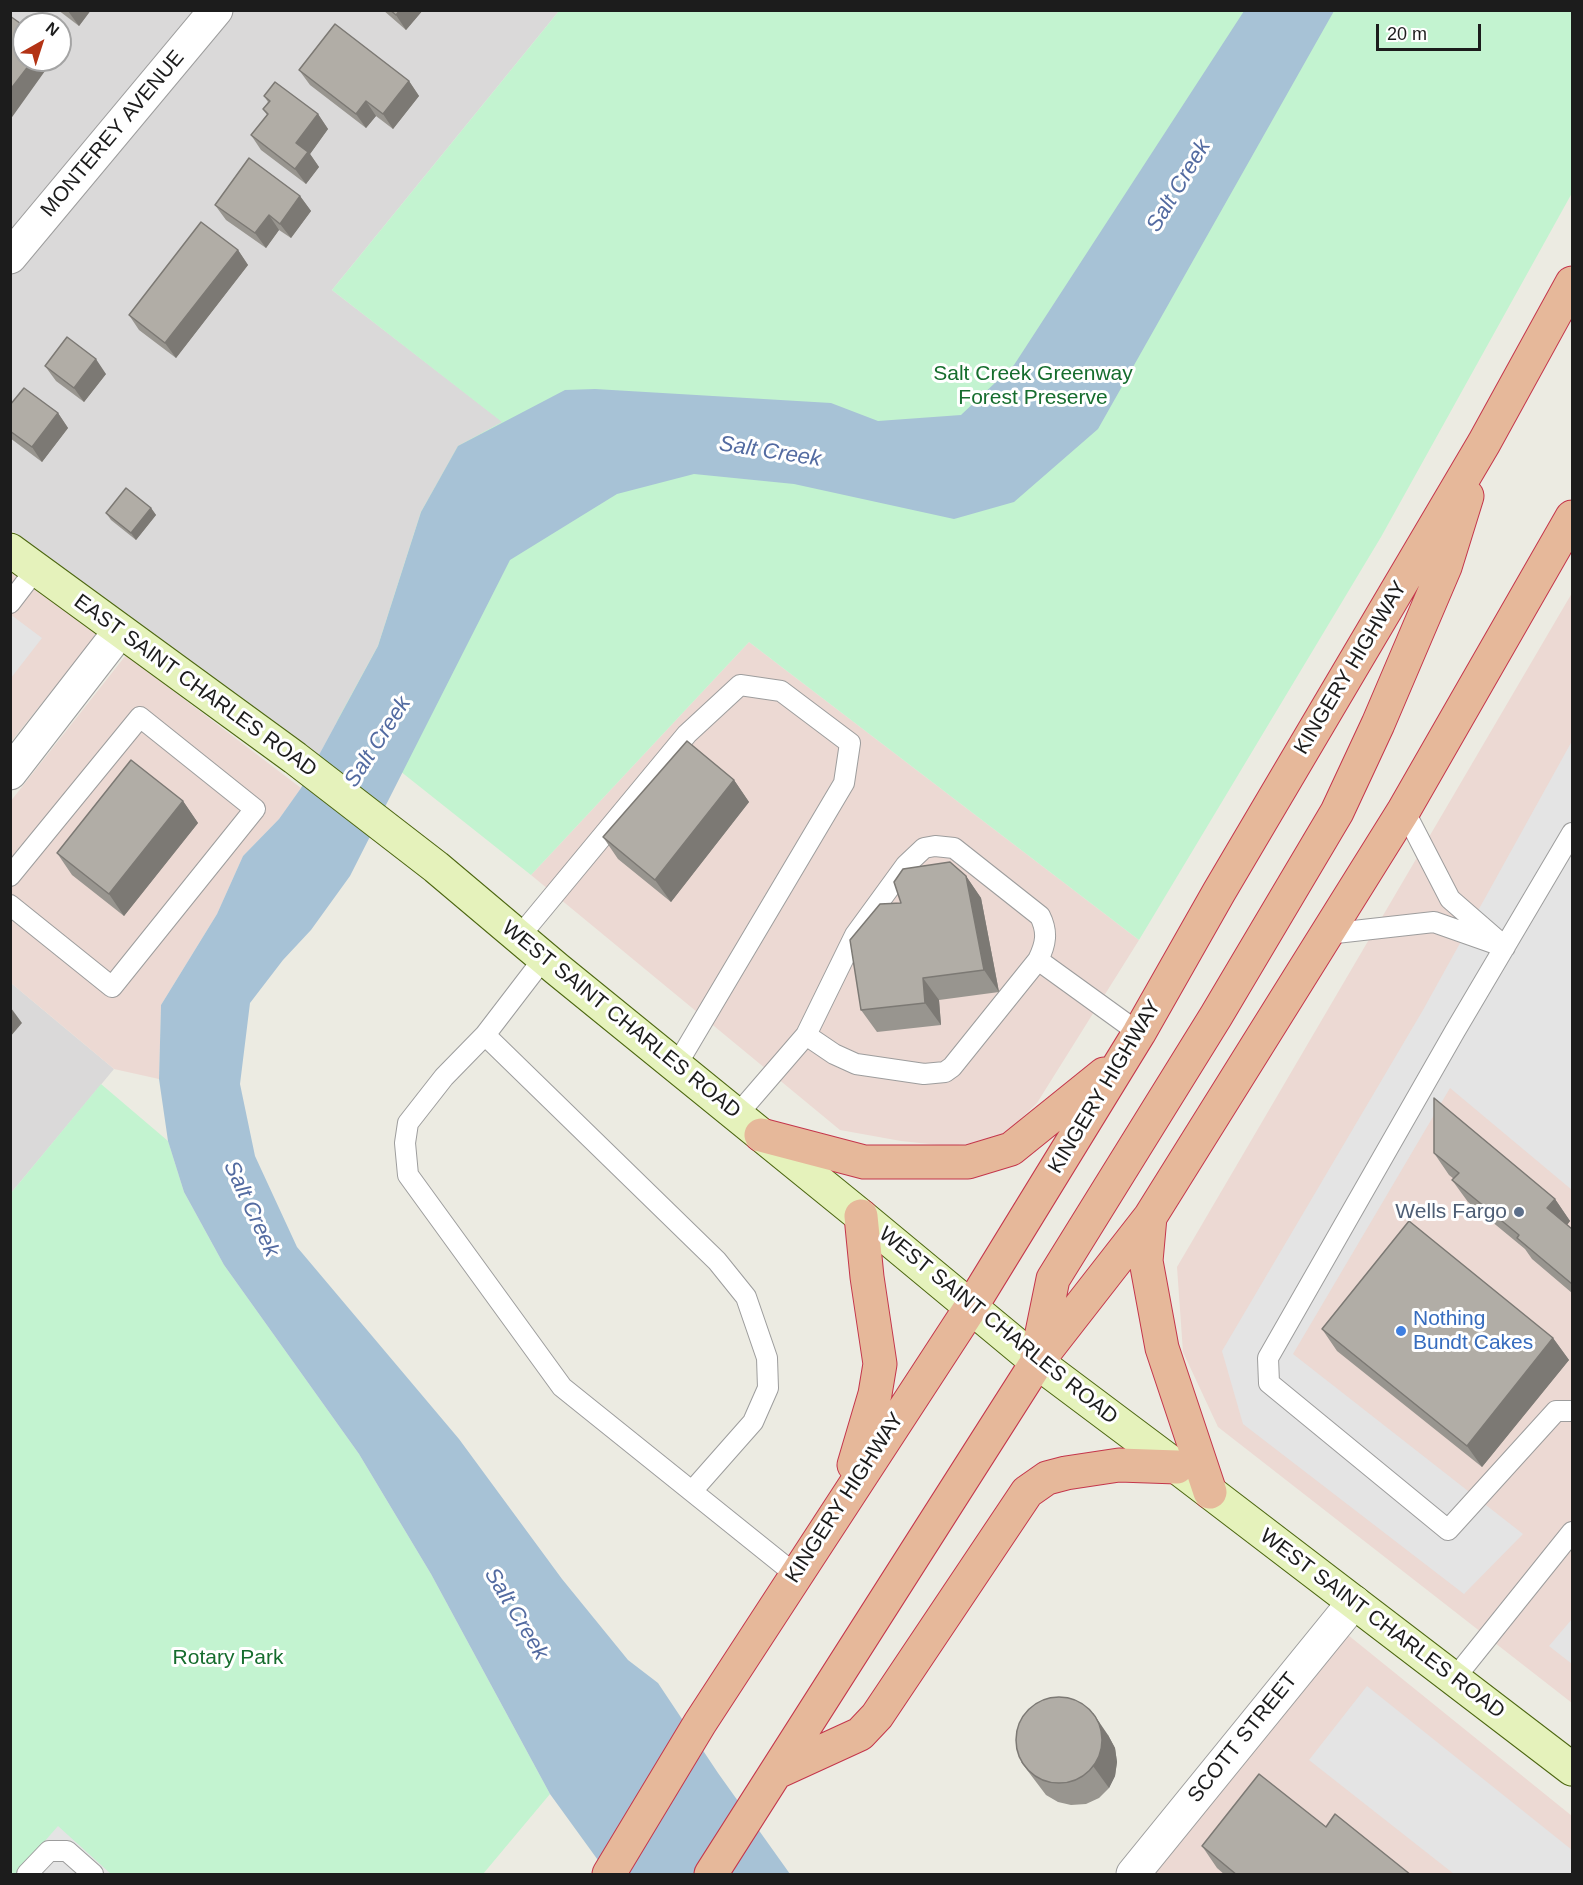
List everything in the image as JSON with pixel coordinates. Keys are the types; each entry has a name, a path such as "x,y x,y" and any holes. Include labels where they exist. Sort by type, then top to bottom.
{"highway":[{"name":"KINGERY HIGHWAY","path":"609,1875 700,1723 971,1307 1131,1045 1484,443 1572,283"},
{"path":"1037,1362 1053,1279 1216,1016 1337,812 1378,724 1445,567 1484,443"},
{"path":"711,1875 1037,1362 1150,1217 1404,810 1572,517"},
{"path":"749,1125 864,1162 968,1162 1011,1149 1131,1045"},
{"path":"844,1499 875,1394 880,1364 867,1277 861,1216"},
{"path":"1150,1217 1146,1261 1162,1347 1210,1492"},
{"path":"777,1772 860,1734 877,1716 1027,1492 1047,1478 1066,1473 1119,1465 1177,1467"}],"main road":[{"name":"EAST SAINT CHARLES ROAD","path":"23,560 295,758 436,867"},
{"name":"WEST SAINT CHARLES ROAD","path":"436,867 1037,1362 1572,1769"}],"street":[{"name":"MONTEREY AVENUE","path":"10,257 216,10"},
{"path":"10,773 120,631"},
{"name":"SCOTT STREET","path":"1133,1875 1354,1602"}],"lane":[{"path":"10,603 23,560"},
{"path":"519,937 687,734 740,686 781,691 850,743 844,783 676,1066"},
{"path":"10,876 140,717 255,809 112,987 10,905"},
{"path":"1404,810 1450,899 1505,947"},
{"path":"1572,833 1268,1358 1269,1383 1448,1530 1556,1411 1572,1411"},
{"path":"749,1125 806,1035 855,935 906,865 924,848 935,846 954,848 1040,916 1046,927 1043,950 1038,960 952,1067 945,1072 924,1074 856,1064 834,1054 806,1035"},
{"path":"1327,934 1434,922 1505,947"},
{"path":"544,958 485,1035 444,1077 408,1123 405,1143 408,1174 562,1387 796,1575"},
{"path":"1038,960 1131,1045"},
{"path":"485,1035 717,1261 746,1297 767,1358 768,1388 753,1422 693,1490"},
{"path":"1454,1679 1572,1532"},
{"path":"27,1875 49,1851 67,1851 93,1875"}],"shaded area":[{"path":"11,11 559,11 332,290 503,422 458,447 421,512 378,646 319,755 11,530"},
{"path":"11,571 97,634 11,742"},
{"path":"1572,593 1572,1703 1218,1427 1183,1352 1177,1267"},
{"path":"10,614 42,638 11,678 10,678"},
{"path":"749,642 1139,940 1037,1103 999,1140 949,1146 901,1141 840,1130 531,875"},
{"path":"126,655 301,788 279,819 243,856 217,914 161,1005 159,1079 114,1069 11,983 10,802"},
{"path":"1572,741 1572,1190 1450,1088 1293,1354 1523,1534 1464,1594 1243,1424 1222,1351 1423,1010"},
{"path":"11,983 114,1069 11,1193"},
{"path":"1572,1619 1572,1664 1549,1646"},
{"path":"1348,1635 1572,1816 1572,1874 1154,1874"},
{"path":"1367,1686 1572,1850 1572,1874 1454,1874 1309,1760"},
{"path":"58,1826 111,1874 16,1874"}],"green space":[{"name":"Salt Creek Greenway Forest Preserve","path":"559,11 1572,11 1572,193 1381,537 1139,940 749,642 531,875 337,721 378,646 421,512 458,446 502,422 332,290"},
{"name":"Rotary Park","path":"101,1084 168,1141 184,1192 224,1265 359,1454 431,1574 550,1794 483,1874 11,1874 11,1193"}],"water":[{"name":"Salt Creek","path":"1244,11 1334,11 1098,429 1014,502 954,519 794,484 694,474 617,494 510,560 350,876 311,930 283,960 250,1003 240,1084 255,1156 297,1247 459,1439 562,1579 628,1660 658,1683 718,1773 790,1874 608,1874 550,1794 431,1574 359,1454 224,1265 184,1192 168,1141 159,1079 161,1005 217,914 243,856 279,819 301,788 378,646 421,512 458,446 565,390 595,389 831,403 878,421 961,415 1014,365"}],"building":[{"path":"390,10 400,10 396,15"},
{"path":"10,16 12,17 12,72 24,72 10,90"},
{"path":"335,24 409,81 383,114 366,101 356,114 299,70"},
{"path":"275,82 318,114 296,143 308,152 295,169 251,135 268,114 263,109 270,101 264,96"},
{"path":"249,158 300,196 280,224 269,215 255,233 215,205"},
{"path":"201,222 238,250 165,343 129,315"},
{"path":"67,337 96,359 74,388 45,366"},
{"path":"24,388 58,413 32,447 10,431 10,405"},
{"path":"126,488 151,508 131,533 106,513"},
{"path":"687,741 734,780 655,880 603,837"},
{"path":"131,760 183,801 109,894 57,853"},
{"path":"950,862 966,876 984,970 923,978 925,1003 861,1010 850,940 880,904 901,903 894,882 903,869"},
{"name":"Wells Fargo","path":"1434,1098 1555,1199 1547,1208 1572,1229 1572,1284 1517,1238 1519,1235 1452,1180 1459,1173 1434,1153"},
{"path":"1409,1221 1553,1338 1467,1446 1322,1329"},
{"path":"1059,1697 1076,1700 1090,1709 1099,1723 1102,1740 1099,1757 1090,1771 1076,1780 1059,1783 1042,1780 1028,1771 1019,1757 1016,1740 1019,1723 1028,1709 1042,1700"},
{"path":"1259,1774 1326,1827 1335,1814 1411,1875 1237,1875 1202,1846"}],"place":[{"name":"Wells Fargo","path":"1519,1212"},
{"name":"Nothing Bundt Cakes","path":"1401,1331"}]}
